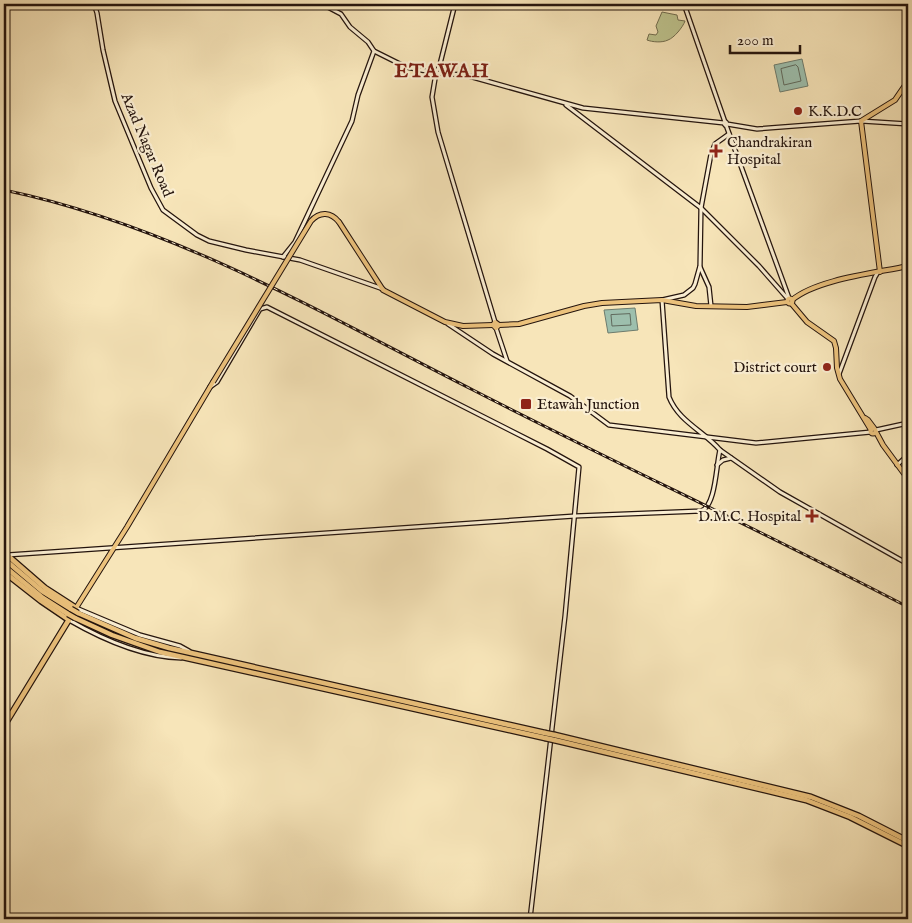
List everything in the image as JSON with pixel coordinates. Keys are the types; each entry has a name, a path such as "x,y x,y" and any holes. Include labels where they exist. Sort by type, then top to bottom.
{"highway":[{"path":"4,556 42,592 112,635 137,644 189,658 545,735 806,800 850,817 908,846"},
{"path":"4,566 43,598 135,638 199,656 314,684"},
{"path":"4,572 40,602 68,620"},
{"path":"4,726 74,612"},
{"path":"554,738 811,797 859,816 908,841"}],"main road":[{"path":"879,272 861,121 895,100 908,80"},
{"path":"74,612 311,221 318,214 335,217 383,290 445,322 463,326 519,324 602,303 662,300 696,306 756,306 789,301 814,288 908,266"},
{"path":"789,301 807,322 834,341 838,374 843,384 873,431 908,479"}],"street":[{"name":"Azad Nagar Road","path":"94,4 107,72 115,101 151,188 163,210 197,235 209,241 322,266 383,290"},
{"path":"322,4 341,14 350,27 368,42 374,51 406,67 436,73 467,75 589,109 757,129 861,121 908,124"},
{"path":"455,4 436,73 432,97 438,132 507,362"},
{"path":"684,4 789,301"},
{"path":"282,256 295,242 352,121 358,95 374,51"},
{"path":"564,103 701,208 759,266 789,301"},
{"path":"729,134 715,144 713,149 701,208 700,266 695,284 688,292 679,297 662,300 669,397 676,412 731,458 792,499 908,564"},
{"path":"700,266 709,287 711,306"},
{"path":"838,374 874,277 879,272"},
{"path":"210,387 217,382 259,310 262,307 267,307 576,464 579,469 575,516 530,919"},
{"path":"445,322 507,362 570,396 609,426 764,443 873,431 908,423"},
{"path":"4,556 575,516 705,510 713,494 720,450"},
{"path":"897,465 908,455"},
{"path":"717,465 723,460 731,458"},
{"path":"68,620 130,648 163,657 189,658"}],"green space":[{"path":"662,12 677,15 678,20 685,21 675,35 668,40 657,42 647,40 649,34 656,35 658,32 656,26"}],"water":[{"path":"802,59 808,86 780,92 774,65"},
{"path":"635,308 638,330 608,333 604,310"}],"railway":[{"path":"4,190 66,205 127,225 245,274 908,607"}],"place":[{"name":"K.K.D.C","path":"798,111"},
{"name":"Chandrakiran Hospital","path":"716,151"},
{"name":"District court","path":"827,367"},
{"name":"Etawah Junction","path":"526,404"},
{"name":"D.M.C. Hospital","path":"812,516"}],"district":[{"name":"ETAWAH","path":"442,71"}]}
